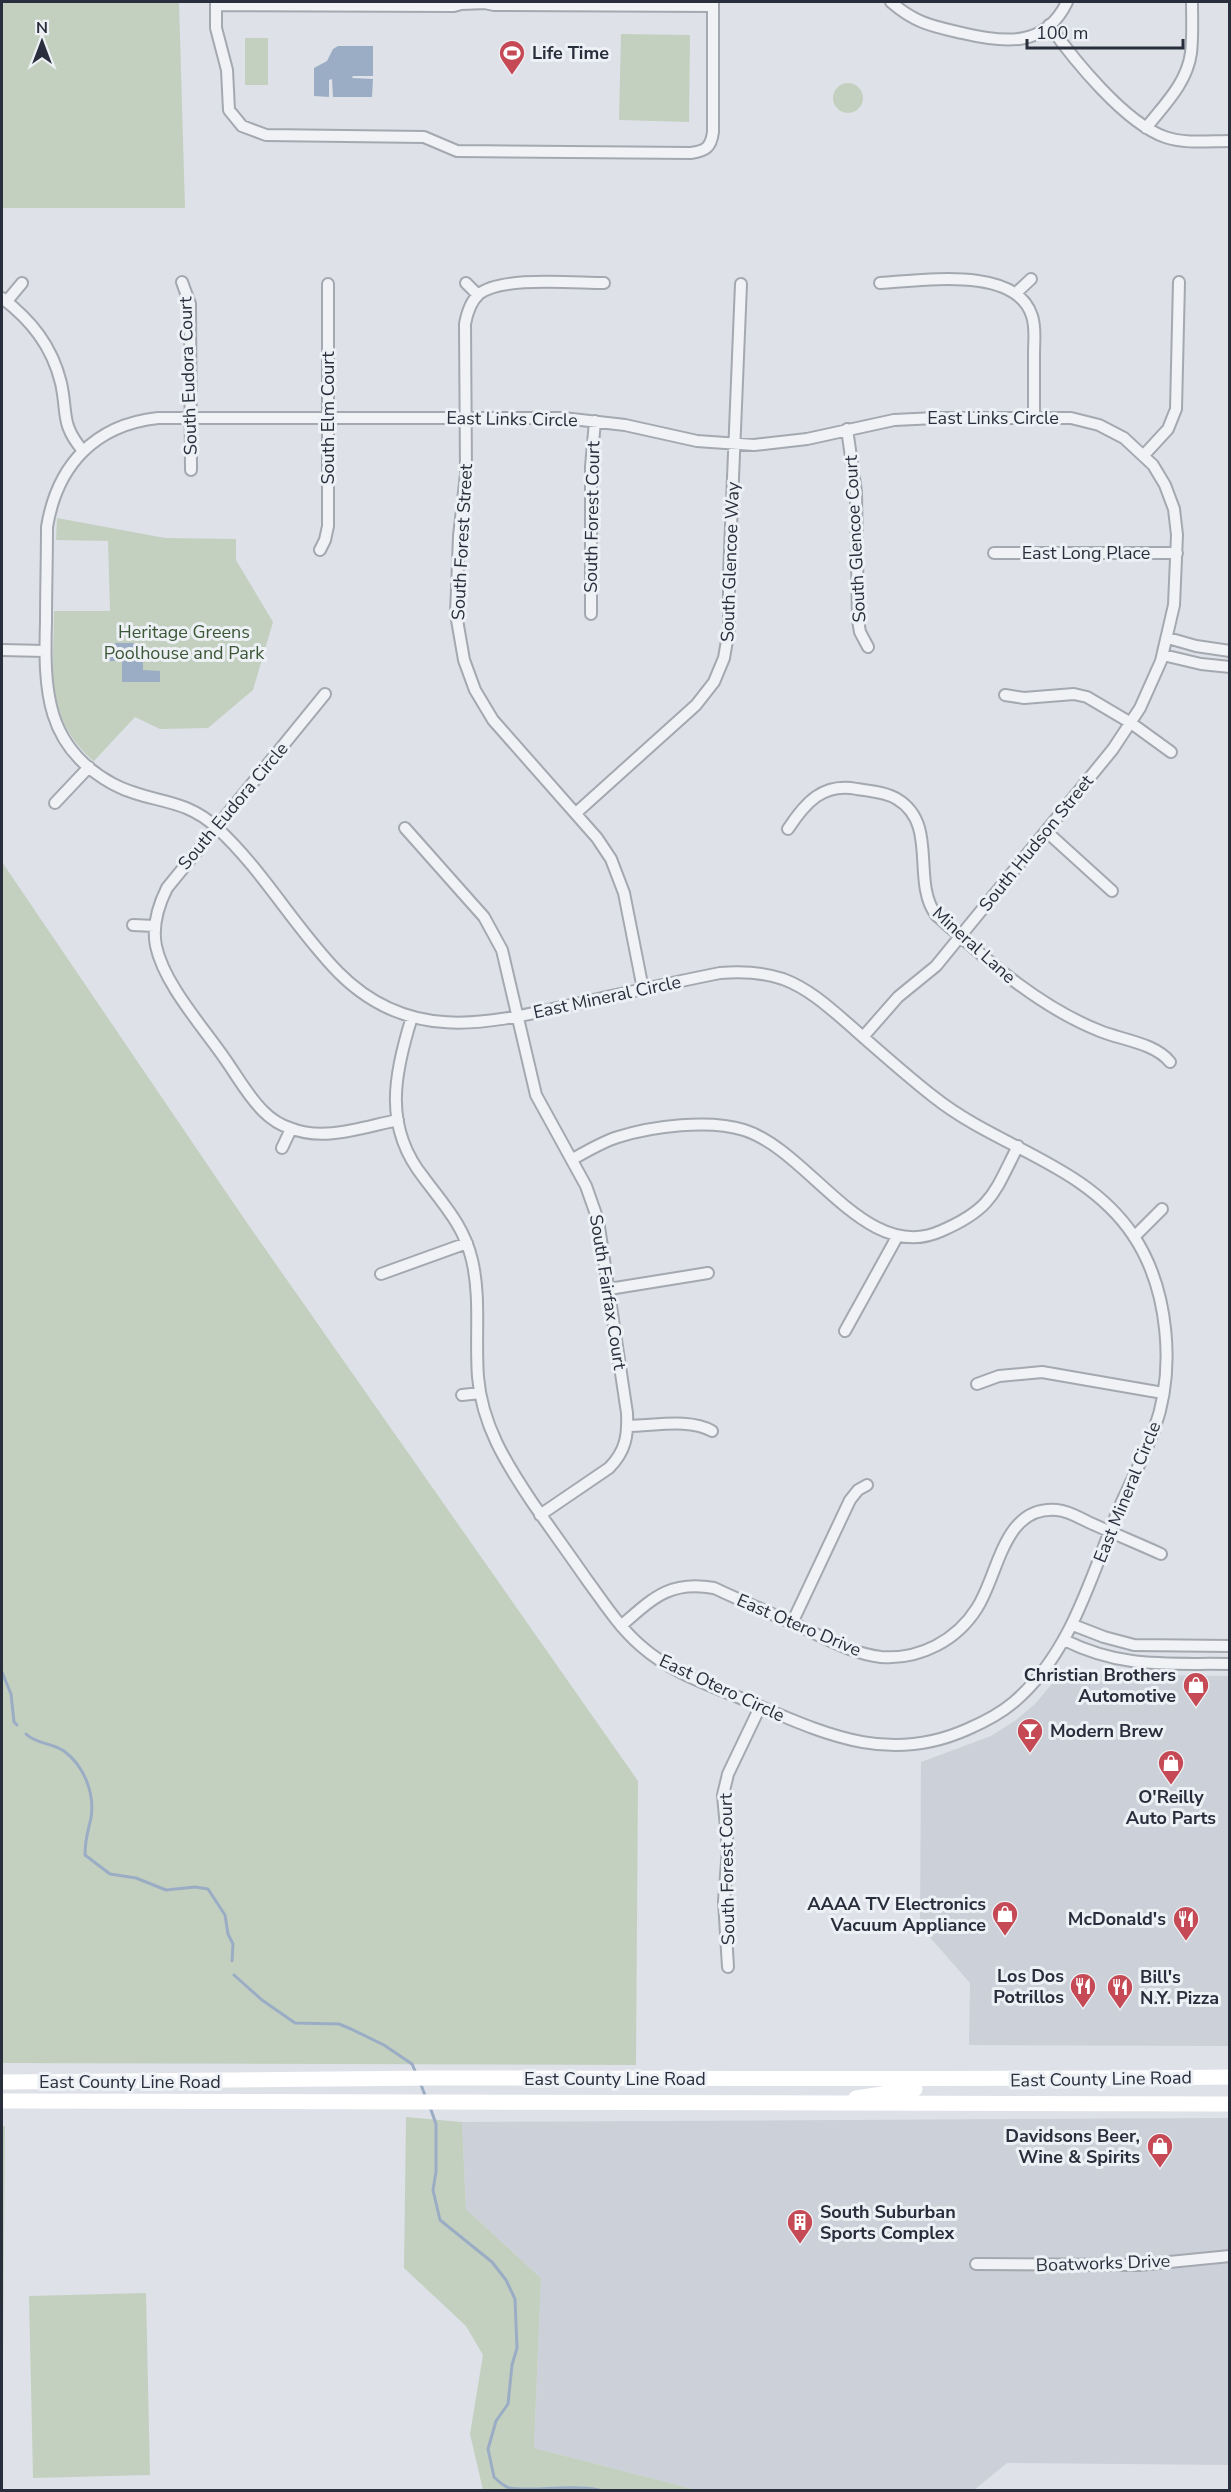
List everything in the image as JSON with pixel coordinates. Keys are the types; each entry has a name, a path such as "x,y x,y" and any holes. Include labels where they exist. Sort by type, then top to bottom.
{"main road":[{"name":"East County Line Road","path":"2,2082 186,2082 406,2078 978,2080 1230,2077"},
{"path":"823,2104 902,2089 968,2088 976,2085 978,2080"},
{"name":"East County Line Road","path":"2,2101 1230,2104"}],"street":[{"path":"483,2 494,5 713,4 711,144 703,151 680,153 457,151 424,137 266,135 242,126 229,110 227,70 216,28 216,3 454,6 462,3 483,2"},
{"path":"891,2 918,22 1001,41 1021,39 1049,25 1058,17 1067,2"},
{"path":"1146,128 1177,89 1188,66 1192,40 1192,2"},
{"path":"1049,25 1083,68 1129,115 1146,128 1174,140 1230,141"},
{"path":"1016,293 1031,279"},
{"path":"880,283 982,281 1008,288 1016,293 1028,306 1034,325 1034,418"},
{"name":"South Eudora Court","path":"182,282 190,304 191,470"},
{"path":"1144,455 1168,429 1176,409 1179,282"},
{"path":"466,283 478,295 497,285 511,283 603,283"},
{"path":"22,284 4,300 34,327 47,347 61,386 65,423 83,451"},
{"name":"South Elm Court","path":"320,550 328,526 328,284"},
{"name":"South Glencoe Way","path":"576,813 696,705 714,682 720,670 729,628 741,284"},
{"name":"South Forest Street","path":"478,295 471,304 465,324 466,474 459,536 456,614 459,641 475,690 493,720 605,848 621,882 642,989"},
{"name":"East Links Circle","path":"45,651 47,527 51,506 61,481 83,451 101,437 128,423 158,418 466,418 595,421 625,424 696,441 734,445 788,442 878,422 911,419 1071,418 1100,425 1124,438 1144,455"},
{"name":"South Forest Court","path":"591,614 591,467 595,421"},
{"name":"South Glencoe Court","path":"847,429 856,492 858,620 860,632 868,647"},
{"name":"South Hudson Street","path":"863,1037 898,997 936,966 1047,832 1113,749 1131,723 1149,690 1168,638 1174,606 1177,553 1176,520 1170,497 1157,470 1144,455"},
{"name":"East Long Place","path":"994,552 1177,553"},
{"path":"1168,638 1196,646 1230,651"},
{"path":"2,650 45,651"},
{"name":"East Mineral Circle","path":"45,651 46,686 52,712 69,746 88,767 127,790 192,809 217,828 337,971 363,993 385,1005 412,1017 451,1024 484,1023 720,973 764,974 801,987 817,997 951,1110 1078,1180 1114,1212 1134,1237 1155,1284 1164,1322 1166,1347 1163,1393 1154,1430 1065,1640"},
{"path":"1162,655 1202,664 1230,667"},
{"name":"South Eudora Circle","path":"326,694 166,888 160,901 155,926 156,947 159,957 182,997 255,1102 272,1119 291,1129 316,1134 329,1134 398,1120"},
{"path":"1005,695 1024,699 1080,695 1131,723 1171,752"},
{"path":"55,803 88,767"},
{"name":"Mineral Lane","path":"788,829 806,803 824,791 847,787 897,799 910,809 919,825 925,892 931,908 960,936 1013,982 1051,1007 1106,1034 1156,1050 1170,1062"},
{"name":"South Fairfax Court","path":"405,828 484,917 495,934 505,962 536,1095 573,1159 598,1220 628,1426 626,1444 617,1460 597,1477 540,1515"},
{"path":"1047,832 1112,891"},
{"path":"133,925 155,926"},
{"name":"East Otero Circle","path":"412,1017 397,1073 395,1096 398,1120 404,1143 415,1167 456,1219 467,1243 476,1287 480,1394 487,1423 498,1449 540,1515 621,1626 643,1648 667,1664 816,1730 850,1741 887,1746 926,1743 960,1733 1008,1707 1043,1673 1065,1640"},
{"path":"573,1159 624,1136 689,1124 734,1128 772,1143 865,1221 897,1237 918,1238 936,1234 971,1217 991,1197 1018,1146"},
{"path":"282,1148 291,1129"},
{"path":"1134,1237 1162,1209"},
{"path":"845,1331 897,1237"},
{"path":"381,1274 467,1243"},
{"path":"609,1288 708,1273"},
{"path":"977,1384 999,1376 1042,1371 1163,1393"},
{"path":"462,1395 480,1394"},
{"path":"628,1426 688,1424 711,1431"},
{"path":"792,1623 850,1500 858,1490 867,1485"},
{"name":"East Otero Drive","path":"621,1626 663,1592 698,1585 714,1588 867,1655 893,1657 916,1654 945,1641 967,1622 978,1606 1010,1534 1015,1526 1029,1515 1046,1510 1062,1511 1161,1554"},
{"path":"1072,1625 1134,1645 1230,1646"},
{"path":"1065,1640 1092,1652 1131,1663 1230,1664"},
{"name":"South Forest Court","path":"728,1967 724,1901 728,1849 723,1795 732,1765 760,1707"},
{"name":"Boatworks Drive","path":"976,2264 1139,2265 1230,2256"}],"shaded area":[{"path":"1060,1674 1229,1676 1229,2046 969,2045 970,1983 920,1926 921,1762 991,1736 1035,1704"},
{"path":"1229,2118 1229,2465 1007,2463 974,2490 697,2490 534,2448 541,2278 466,2209 462,2122"}],"green space":[{"path":"2,2 179,2 185,208 2,208"},
{"path":"621,34 690,35 689,122 619,120"},
{"path":"245,38 268,38 268,85 245,85"},
{"path":"848,83 859,87 863,98 859,109 848,113 837,109 833,98 837,87"},
{"name":"Heritage Greens Poolhouse and Park","path":"57,518 165,538 236,539 236,560 273,622 253,690 208,728 160,729 135,717 94,761 91,759 65,725 58,708 53,671 54,611 110,611 108,541 56,540"},
{"path":"2,862 245,1220 638,1781 636,2065 2,2063"},
{"path":"406,2117 462,2122 466,2209 541,2278 534,2448 697,2490 483,2490 470,2434 483,2355 466,2326 404,2268"},
{"path":"2,2126 5,2126 2,2490"},
{"path":"146,2293 150,2475 33,2478 29,2296"}],"water":[{"path":"338,46 373,46 373,76 353,76 352,78 373,79 372,97 333,97 332,79 329,80 329,97 314,96 314,68 327,61 333,49"},
{"path":"115,643 143,643 143,670 160,671 160,682 122,682 122,647 115,648 119,654 119,661 107,661 107,649"}],"waterway":[{"path":"2,1672 11,1694 14,1722 17,1725"},
{"path":"26,1734 34,1740 64,1751 82,1772 89,1790 92,1809 85,1855 110,1874 136,1878 166,1890 195,1887 208,1889 225,1915 228,1934 233,1944 232,1961"},
{"path":"234,1975 262,2000 295,2023 339,2024 384,2045 412,2064 416,2073"},
{"path":"420,2082 426,2098"},
{"path":"430,2107 436,2124 436,2172 433,2190 440,2220 492,2262 506,2280 515,2299 517,2348 512,2365 508,2404 496,2421 488,2449 494,2477 509,2488 599,2490"}],"place":[{"name":"Life Time","path":"512,76"},
{"name":"Christian Brothers Automotive","path":"1196,1708"},
{"name":"Modern Brew","path":"1030,1754"},
{"name":"O'Reilly Auto Parts","path":"1171,1786"},
{"name":"AAAA TV Electronics Vacuum Appliance","path":"1005,1937"},
{"name":"McDonald's","path":"1186,1942"},
{"name":"Los Dos Potrillos","path":"1083,2009"},
{"name":"Bill's N.Y. Pizza","path":"1120,2010"},
{"name":"Davidsons Beer, Wine & Spirits","path":"1160,2169"},
{"name":"South Suburban Sports Complex","path":"800,2245"}]}
